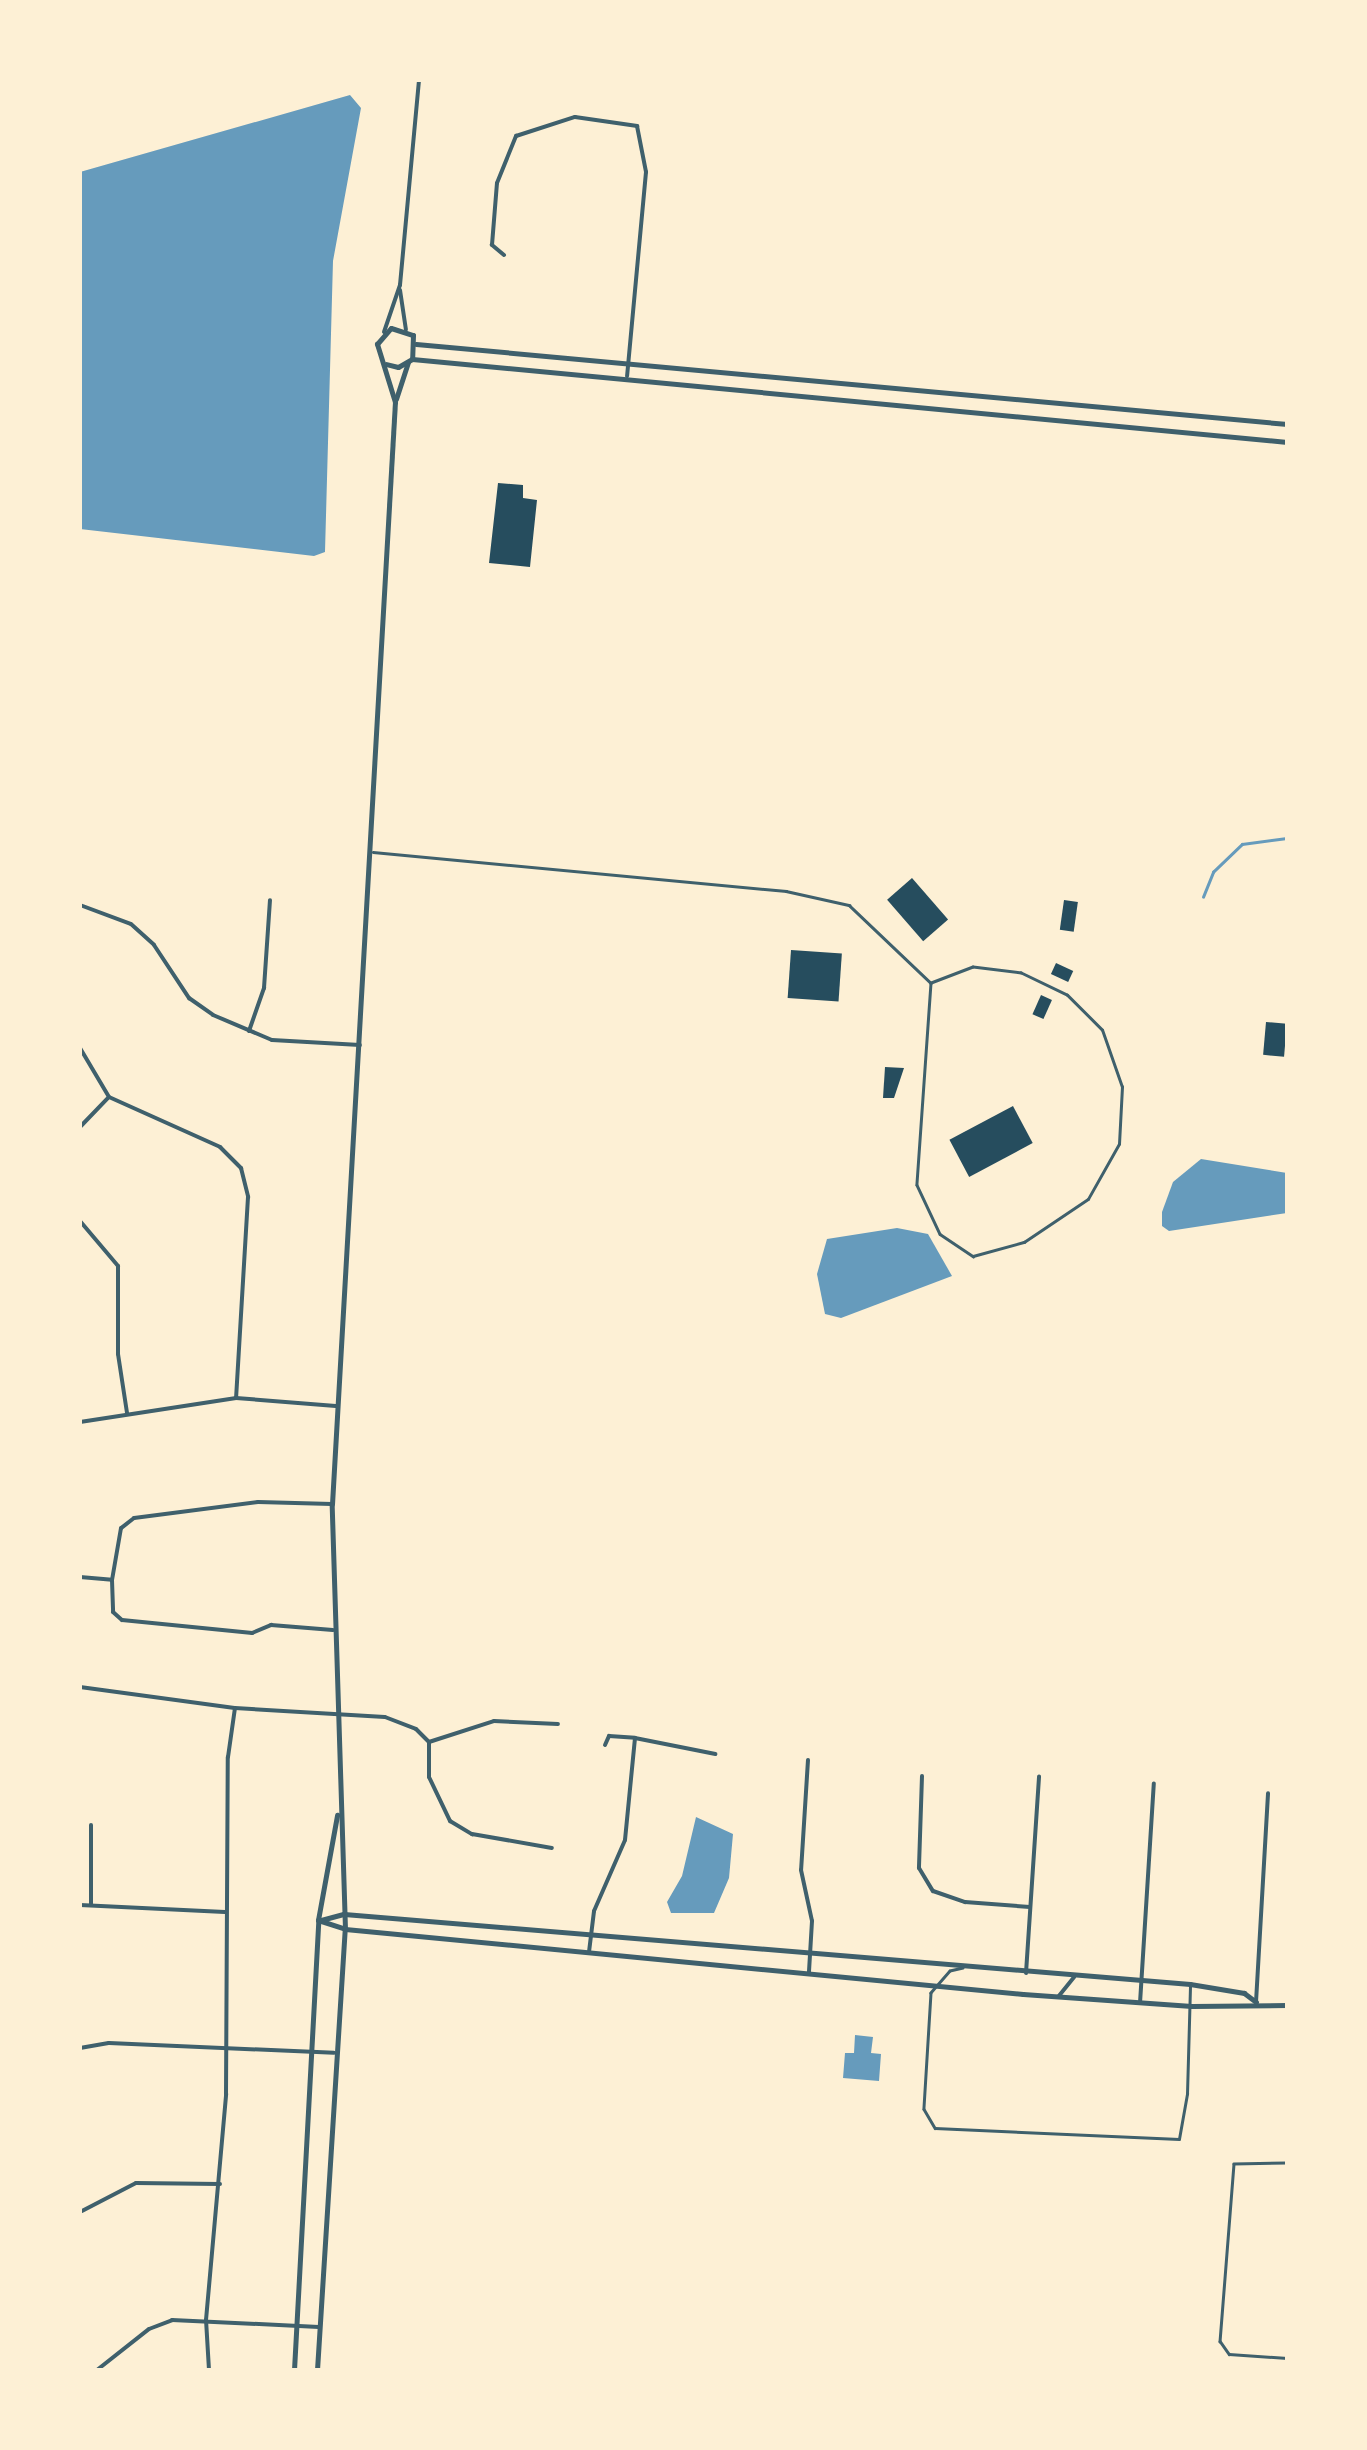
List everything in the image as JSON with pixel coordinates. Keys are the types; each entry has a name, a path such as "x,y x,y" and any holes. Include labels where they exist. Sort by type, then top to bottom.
{"street":[{"path":"420,80 400,285 406,330 416,344 1287,424"},
{"path":"504,255 492,244 497,183 516,136 575,117 637,126 646,172 627,376"},
{"path":"317,2370 334,2053 345,1928 332,1504 395,402 386,364 377,352 400,285"},
{"path":"384,332 406,330"},
{"path":"395,402 416,344"},
{"path":"386,364 410,361 627,376 1287,442"},
{"path":"249,1031 262,1001 270,900"},
{"path":"80,905 131,924 154,946 188,998 249,1031 272,1040 360,1045"},
{"path":"80,1048 109,1097 220,1148 241,1168 248,1197 236,1398"},
{"path":"80,1127 109,1097"},
{"path":"80,1221 118,1266 118,1354 127,1414"},
{"path":"80,1422 236,1398 336,1406"},
{"path":"332,1504 258,1502 134,1518 121,1528 112,1580 113,1612 122,1620 252,1633 271,1625 333,1630"},
{"path":"80,1577 112,1580"},
{"path":"80,1686 235,1708 385,1717 416,1729 428,1742 428,1777 450,1821 472,1834 552,1848"},
{"path":"209,2370 206,2320 220,2184 227,2048 228,1758 235,1708"},
{"path":"428,1742 494,1722 558,1724"},
{"path":"605,1744 610,1736 636,1738 715,1754"},
{"path":"589,1952 591,1934 626,1840 636,1738"},
{"path":"808,1760 801,1870 812,1921 809,1972"},
{"path":"922,1776 919,1868 933,1891 965,1902 1030,1907"},
{"path":"1026,1974 1039,1776"},
{"path":"1140,2004 1154,1783"},
{"path":"1256,2002 1268,1793"},
{"path":"294,2370 314,2053 318,1920 339,1808"},
{"path":"91,1824 91,1904"},
{"path":"80,1905 225,1912"},
{"path":"318,1920 344,1914 1026,1974 1190,1984 1244,1993 1256,2002"},
{"path":"318,1920 345,1928 1140,2004 1287,2005"},
{"path":"1058,1996 1074,1976"},
{"path":"80,2048 109,2043 334,2053"},
{"path":"80,2212 136,2182 220,2184"},
{"path":"97,2370 162,2322 206,2320 319,2326"}],"lane":[{"path":"370,851 830,897 862,914 931,982 917,1184 940,1234 973,1256 1024,1242 1088,1199 1118,1144 1122,1088 1102,1030 1067,995 1021,973 973,967 931,982"},
{"path":"963,1968 939,1982 931,1993 924,2109 935,2128 1179,2139 1192,2006 1190,1984"},
{"path":"1287,2163 1234,2164 1220,2340 1229,2354 1287,2358"}],"water":[{"path":"350,95 361,108 333,261 325,552 314,556 80,529 80,172"},
{"path":"1201,1159 1287,1173 1287,1213 1169,1231 1162,1226 1162,1212 1173,1182"},
{"path":"897,1228 928,1234 952,1276 841,1318 825,1314 817,1274 827,1239"},
{"path":"696,1817 733,1834 729,1878 714,1913 671,1913 667,1902 682,1876"},
{"path":"855,2035 873,2037 871,2053 881,2054 879,2081 843,2078 845,2053 854,2053"}],"building":[{"path":"498,483 523,485 523,498 537,500 530,567 489,563"},
{"path":"912,878 948,920 923,941 887,900"},
{"path":"1064,900 1078,902 1074,932 1060,930"},
{"path":"791,950 842,954 839,1001 788,998"},
{"path":"1056,963 1073,971 1068,982 1051,974"},
{"path":"1041,995 1052,1000 1043,1019 1032,1014"},
{"path":"1266,1022 1287,1024 1284,1057 1263,1055"},
{"path":"885,1067 904,1068 894,1098 883,1098"},
{"path":"1013,1106 1033,1143 969,1177 949,1140"}],"waterway":[{"path":"1203,897 1213,872 1242,844 1287,838"}]}
